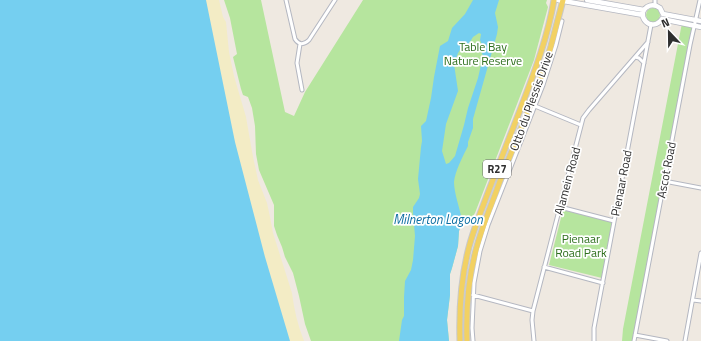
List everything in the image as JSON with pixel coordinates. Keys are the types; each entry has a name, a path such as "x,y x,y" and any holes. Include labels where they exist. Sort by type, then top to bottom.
{"main road":[{"name":"Otto du Plessis Drive","path":"460,341 462,280 468,249 478,218 539,60 550,23 554,0"},
{"name":"Otto du Plessis Drive","path":"467,341 469,284 473,260 485,220 545,67 561,0"}],"street":[{"path":"286,0 294,37 300,44"},
{"path":"300,44 306,43 310,40 335,0"},
{"path":"561,0 595,4 643,13"},
{"path":"587,0 595,4"},
{"name":"Ascot Road","path":"634,341 700,0"},
{"path":"655,2 660,8 662,16 657,24 651,25 645,21 643,13 648,6 655,2"},
{"path":"662,16 701,21"},
{"path":"662,16 701,27"},
{"path":"473,341 472,328 475,272 484,237 535,106 556,45 562,21"},
{"name":"Pienaar Road","path":"594,341 594,328 651,25"},
{"name":"Alamein Road","path":"534,341 532,320 533,311 584,116 648,42"},
{"path":"300,44 297,66 302,90"},
{"path":"635,57 639,58 644,63"},
{"path":"535,106 581,125"},
{"path":"664,181 701,188"},
{"path":"560,207 614,221"},
{"path":"685,341 701,254"},
{"path":"544,267 603,282"},
{"path":"473,295 533,311"},
{"path":"693,300 701,301"},
{"path":"636,335 667,341"}],"green space":[{"name":"Table Bay Nature Reserve","path":"224,0 261,0 285,112 294,116 305,92 363,0 547,0 546,3 548,7 534,60 475,213 471,219 462,223 459,231 458,246 450,274 450,295 447,320 449,341 311,341 305,324 293,273 285,257 274,226 274,205 259,170 252,108 248,97 243,95 241,89 233,57 237,54 230,18"},
{"path":"650,8 656,8 660,12 660,18 656,22 650,22 646,18 646,12"},
{"path":"682,23 694,25 634,341 622,341 623,329"},
{"name":"Pienaar Road Park","path":"563,210 612,222 602,278 549,265"}],"sand":[{"path":"188,0 219,0 223,17 226,22 229,52 234,76 246,117 258,180 267,203 273,233 292,293 296,318 304,341 277,341"}],"water":[{"path":"0,0 206,0 235,142 265,257 290,341 0,341"},
{"name":"Milnerton Lagoon","path":"473,0 499,0 495,13 498,27 497,34 473,119 473,128 468,146 458,168 454,182 462,223 459,231 458,246 450,274 450,295 447,320 449,341 399,341 404,316 405,281 411,270 413,260 415,236 413,207 420,194 418,179 422,141 421,126 426,121 440,46 448,41 452,28 465,14","holes":["479,33 481,34 480,40 483,56 478,78 455,156 449,163 446,164 442,151 446,124 458,91 454,64 462,47 468,45 473,37"]}]}
